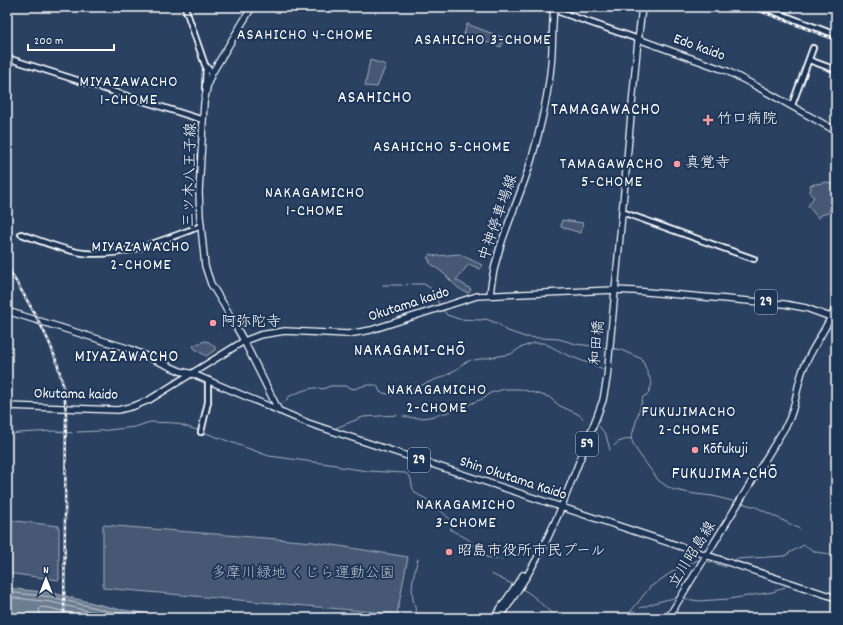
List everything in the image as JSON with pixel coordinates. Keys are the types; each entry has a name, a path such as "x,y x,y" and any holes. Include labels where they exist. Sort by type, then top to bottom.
{"main road":[{"name":"三ツ木八王子線","path":"252,7 212,73 205,96 199,192 201,226 204,261 208,278 244,341 278,411"},
{"name":"59","path":"614,290 642,7"},
{"name":"中神停車場線","path":"490,295 494,272 503,238 527,175 542,116 551,67 554,9"},
{"name":"Edo kaido","path":"638,39 727,71 836,130"},
{"name":"Okutama kaido","path":"7,406 118,410 147,402 244,341 260,335 285,331 348,334 358,333 388,325 477,296 614,290 784,304 806,308 834,318"},
{"name":"和田橋","path":"561,507 603,400 607,378 614,290"},
{"name":"立川昭島線","path":"668,618 790,418 803,368 834,318 836,306"},
{"name":"29","path":"7,308 131,346 182,367 186,371"},
{"name":"29","path":"7,311 122,346 180,371 186,371"},
{"name":"Shin Okutama Kaido","path":"186,371 308,423 561,507 705,558 836,598"},
{"name":"59","path":"494,618 517,588 538,556 561,507"},
{"name":"59","path":"500,618 512,595"}],"street":[{"path":"185,7 205,65 205,96"},
{"name":"Edo kaido","path":"545,7 638,39"},
{"path":"762,7 836,35"},
{"path":"792,105 813,48"},
{"path":"7,58 203,120"},
{"path":"809,60 836,70"},
{"path":"205,65 212,73"},
{"path":"622,212 754,259"},
{"path":"21,234 74,251 105,254 137,249 201,226"},
{"path":"201,431 208,402 208,380"}],"green space":[{"path":"467,24 504,38 501,47 464,35"},
{"path":"370,60 386,65 377,87 365,86"},
{"path":"827,182 836,186 836,201 834,200 828,213 821,215 819,219 808,206 814,197 809,193 811,189 810,185"},
{"path":"562,220 583,223 581,233 561,227"},
{"path":"430,254 436,256 459,254 482,265 480,269 469,264 456,280 471,289 469,293 458,288 445,274 429,262 430,260 427,258"},
{"path":"205,341 209,342 215,347 215,350 206,356 193,346"},
{"path":"7,520 59,526 59,580 7,573"},
{"name":"多摩川緑地 くじら運動公園","path":"103,525 314,542 408,557 397,614 103,588"}],"water":[{"path":"7,588 53,593 117,609 177,618 30,618 7,611"}],"waterway":[{"path":"412,284 424,284 439,294 437,300 440,306"},
{"path":"383,285 402,285"},
{"path":"443,310 447,315 459,319 486,319 499,324 505,330 525,337 559,339 576,344 607,348"},
{"path":"474,360 511,354 520,348 533,343 544,343 567,355 605,370"},
{"path":"612,348 621,350 642,359 652,384 648,394 643,397 631,439 637,451 659,481 674,490 713,496 736,502"},
{"path":"279,404 286,401 288,397 305,390 314,388 323,389 330,386 345,386 354,389 366,385 377,385 380,392 391,395 402,393 447,375 460,367 462,364 471,360"},
{"path":"403,416 413,418 434,416 455,410 485,398 490,393 505,389 520,389 549,397 560,406 578,414 583,418"},
{"path":"336,428 363,417 397,415"},
{"path":"77,432 135,427 150,422 175,423 200,431"},
{"path":"599,426 606,435 610,450"},
{"path":"7,435 54,431 72,433"},
{"path":"203,432 269,456 368,471 405,473 411,479 413,490 433,504 451,520 451,530 468,539 486,557 502,560"},
{"path":"614,446 618,442 631,438"},
{"path":"741,503 756,507 800,529"},
{"path":"735,559 785,556 804,545 816,552 836,555"},
{"path":"418,559 414,575 412,595 419,618"},
{"path":"622,618 628,615 650,587 681,566 702,559"},
{"path":"707,561 726,567"},
{"path":"491,574 514,585"},
{"path":"682,598 698,601 729,599 773,592 785,587"},
{"path":"522,589 532,595 558,618"},
{"path":"640,608 677,598"},
{"path":"630,613 635,611"}],"railway":[{"path":"749,7 836,40"},
{"path":"7,266 47,337 60,374 64,394 66,415 64,618"}],"place":[{"name":"竹口病院","path":"708,120"},
{"name":"真覚寺","path":"677,164"},
{"name":"阿弥陀寺","path":"213,323"},
{"name":"Kōfukuji","path":"695,450"},
{"name":"昭島市役所市民プール","path":"449,552"}],"district":[{"name":"ASAHICHO 4-CHOME","path":"305,35"},
{"name":"ASAHICHO 3-CHOME","path":"483,40"},
{"name":"MIYAZAWACHO 1-CHOME","path":"129,91"},
{"name":"ASAHICHO","path":"375,99"},
{"name":"TAMAGAWACHO","path":"606,111"},
{"name":"ASAHICHO 5-CHOME","path":"442,147"},
{"name":"TAMAGAWACHO 5-CHOME","path":"612,173"},
{"name":"NAKAGAMICHO 1-CHOME","path":"315,202"},
{"name":"MIYAZAWACHO 2-CHOME","path":"141,256"},
{"name":"NAKAGAMI-CHŌ","path":"410,352"},
{"name":"MIYAZAWACHO","path":"127,358"},
{"name":"NAKAGAMICHO 2-CHOME","path":"437,399"},
{"name":"FUKUJIMACHO 2-CHOME","path":"689,421"},
{"name":"FUKUJIMA-CHŌ","path":"725,475"},
{"name":"NAKAGAMICHO 3-CHOME","path":"466,514"}]}
